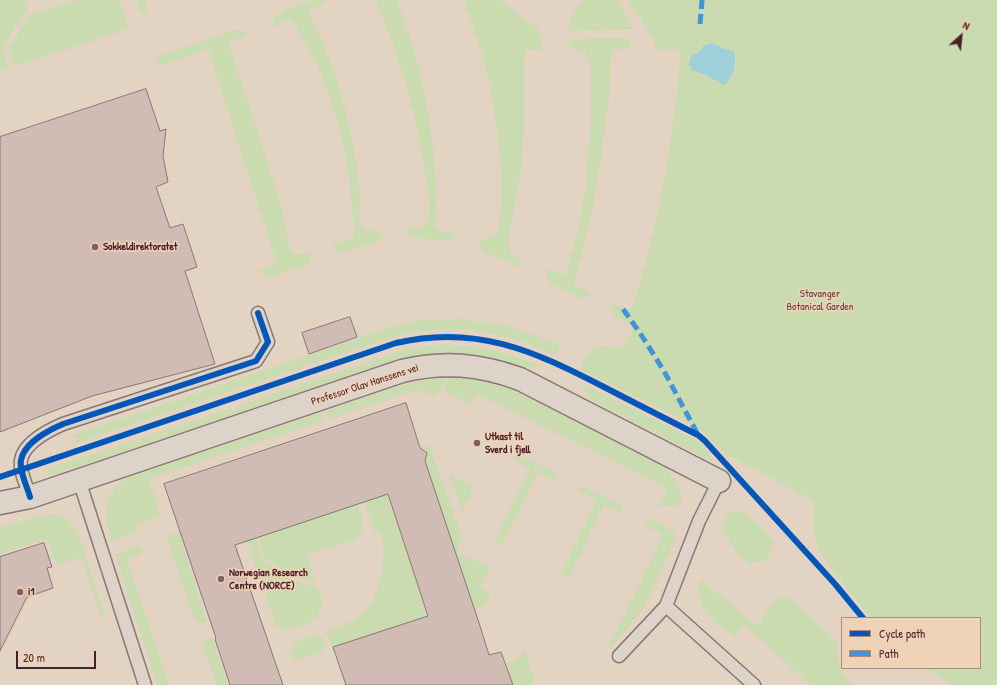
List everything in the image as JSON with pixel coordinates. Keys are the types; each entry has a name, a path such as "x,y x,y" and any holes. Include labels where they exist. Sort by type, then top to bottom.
{"street":[{"name":"Professor Olav Hanssens vei","path":"0,503 30,496 79,480 402,371 419,367 455,364 492,370 520,379 719,481"}],"lane":[{"path":"30,496 21,469 21,459 26,449 34,440 47,431 63,424 256,361 268,342 258,313"},
{"path":"79,480 145,685"},
{"path":"619,656 666,606 699,521 719,481"},
{"path":"666,606 754,685"}],"green space":[{"path":"0,0 25,0 28,8 2,48 9,68 0,71"},
{"path":"77,0 119,0 129,29 14,67 8,49 30,15"},
{"path":"136,0 144,0 148,13 141,15"},
{"path":"311,0 322,0 326,3 311,10 309,13 333,68 350,126 357,166 360,198 360,224 365,230 381,232 380,238 376,243 342,253 338,252 332,244 351,239 354,231 354,223 346,157 334,111 317,66 293,22 290,20 275,26 271,25 277,16"},
{"path":"375,0 396,0 405,22 419,67 432,136 436,182 436,225 442,231 456,233 452,239 447,241 413,238 408,235 406,229 421,228 425,224 429,215 429,198 419,135 407,89 393,44"},
{"path":"464,0 499,0 537,28 542,38 543,49 528,51 524,58 524,134 521,169 508,244 511,251 525,265 519,267 483,251 479,246 480,241 495,235 499,229 501,171 495,113 489,84 474,27"},
{"path":"585,0 618,0 633,29 568,31 571,18"},
{"name":"Stavanger Botanical Garden","path":"628,0 997,0 997,685 951,685 927,669 981,669 981,617 870,617 818,550 813,521 815,501 728,456 696,427 581,369 587,356 596,348 609,346 623,348 634,327 614,316 612,310 613,304 626,310 633,306 651,243 664,180 674,115 681,50 655,49 655,42"},
{"path":"236,29 242,30 248,35 231,41 229,45 283,212 290,251 294,255 309,252 311,257 308,264 272,277 265,276 258,271 277,264 208,49 159,66 155,58"},
{"path":"623,38 629,41 631,49 615,48 611,55 609,97 598,179 591,216 574,282 577,286 591,293 587,298 583,299 551,284 548,279 547,272 549,271 564,275 567,271 579,227 586,186 591,121 590,61 584,52 568,47 568,45 574,40 580,39"},
{"path":"451,319 478,321 506,326 561,345 556,355 512,339 470,330 449,329 405,335 381,341 76,443 73,435 394,326 419,320"},
{"path":"437,345 464,346 490,350 542,366 521,366 484,356 465,354 437,353 419,355 50,476 47,469 231,408 231,411 235,412 238,410 237,406 404,350"},
{"path":"446,378 436,396 417,390 329,419 326,411 400,386 431,379"},
{"path":"450,378 480,380 512,390 659,463 672,475 680,492 681,503 674,507 659,506 667,488 477,394 471,405 443,391"},
{"path":"581,383 701,443 711,456 713,462 629,420 627,415 621,416 590,399"},
{"path":"320,413 323,421 149,479 160,516 136,524 138,532 111,541 108,531 106,511 108,502 111,494 125,479 135,474"},
{"path":"429,444 462,537 458,547 460,554 491,567 480,588 491,594 485,606 475,610 424,460 426,453 420,447"},
{"path":"518,454 556,473 557,477 556,479 551,479 538,472 502,545 495,540 530,469 514,460 514,456"},
{"path":"449,474 474,487 462,512"},
{"path":"381,477 429,619 333,651 327,634 328,631 356,618 366,609 376,595 374,594 380,579 384,555 383,539 381,531 375,533 364,502 371,500 366,482"},
{"path":"580,487 620,504 623,509 620,512 604,505 569,578 561,573 596,501 581,493 579,490"},
{"path":"357,504 362,518 362,528 359,536 355,540 307,555 316,583 295,578 263,557 261,544 256,531 264,535"},
{"path":"733,511 751,517 773,541 771,551 766,560 749,564 735,550 721,530 729,512"},
{"path":"44,514 60,516 68,520 78,533 105,616 101,618 82,558 56,564 47,539 0,554 0,528"},
{"path":"650,520 658,522 670,529 676,538 644,608 614,644 608,647 663,535 645,526"},
{"path":"180,532 182,543 207,622 199,621 193,615 166,536"},
{"path":"256,536 260,555 263,561 291,579 304,584 317,586 323,602 318,615 312,621 287,630 280,630 276,625 246,539"},
{"path":"137,546 143,549 142,554 127,560 169,685 157,685 115,555"},
{"path":"700,579 757,626 769,608 780,597 789,598 836,640 841,673 853,685 810,685 745,625 735,636 726,630 707,614 701,602 699,587"},
{"path":"211,635 228,685 217,685 203,647 205,640"},
{"path":"317,635 323,638 326,650 294,661 292,654 294,645 301,640"},
{"path":"525,651 534,678 533,685 514,685 506,663 519,658 518,654"}],"water":[{"path":"713,43 724,49 734,51 734,70 724,85 704,74 691,70 689,63 691,56 701,51 703,46"}],"building":[{"name":"Sokkeldirektoratet","path":"146,89 160,131 166,129 163,156 168,182 156,187 170,228 183,224 197,267 185,271 215,364 92,396 0,432 0,137"},
{"path":"350,317 357,337 309,354 302,333"},
{"name":"Norwegian Research Centre (NORCE)","path":"406,403 420,448 427,453 425,461 489,655 501,652 513,685 346,685 333,647 428,616 388,494 235,545 283,685 230,685 215,639 216,638 164,484"},
{"name":"i1","path":"44,543 52,567 47,568 53,588 27,597 0,651 0,557"}],"marked path":[{"path":"700,24 702,0"},
{"path":"623,309 664,371 697,433"}],"cycle path":[{"path":"30,497 22,474 21,460 27,448 38,438 63,424 256,361 268,342 258,313"},
{"path":"0,477 396,343 425,338 452,337 479,339 504,344 553,362 698,435 835,584 862,617"}],"place":[{"name":"Sokkeldirektoratet","path":"95,247"},
{"name":"Utkast til Sverd i fjell","path":"477,443"},
{"name":"Norwegian Research Centre (NORCE)","path":"221,579"},
{"name":"i1","path":"20,592"}]}
